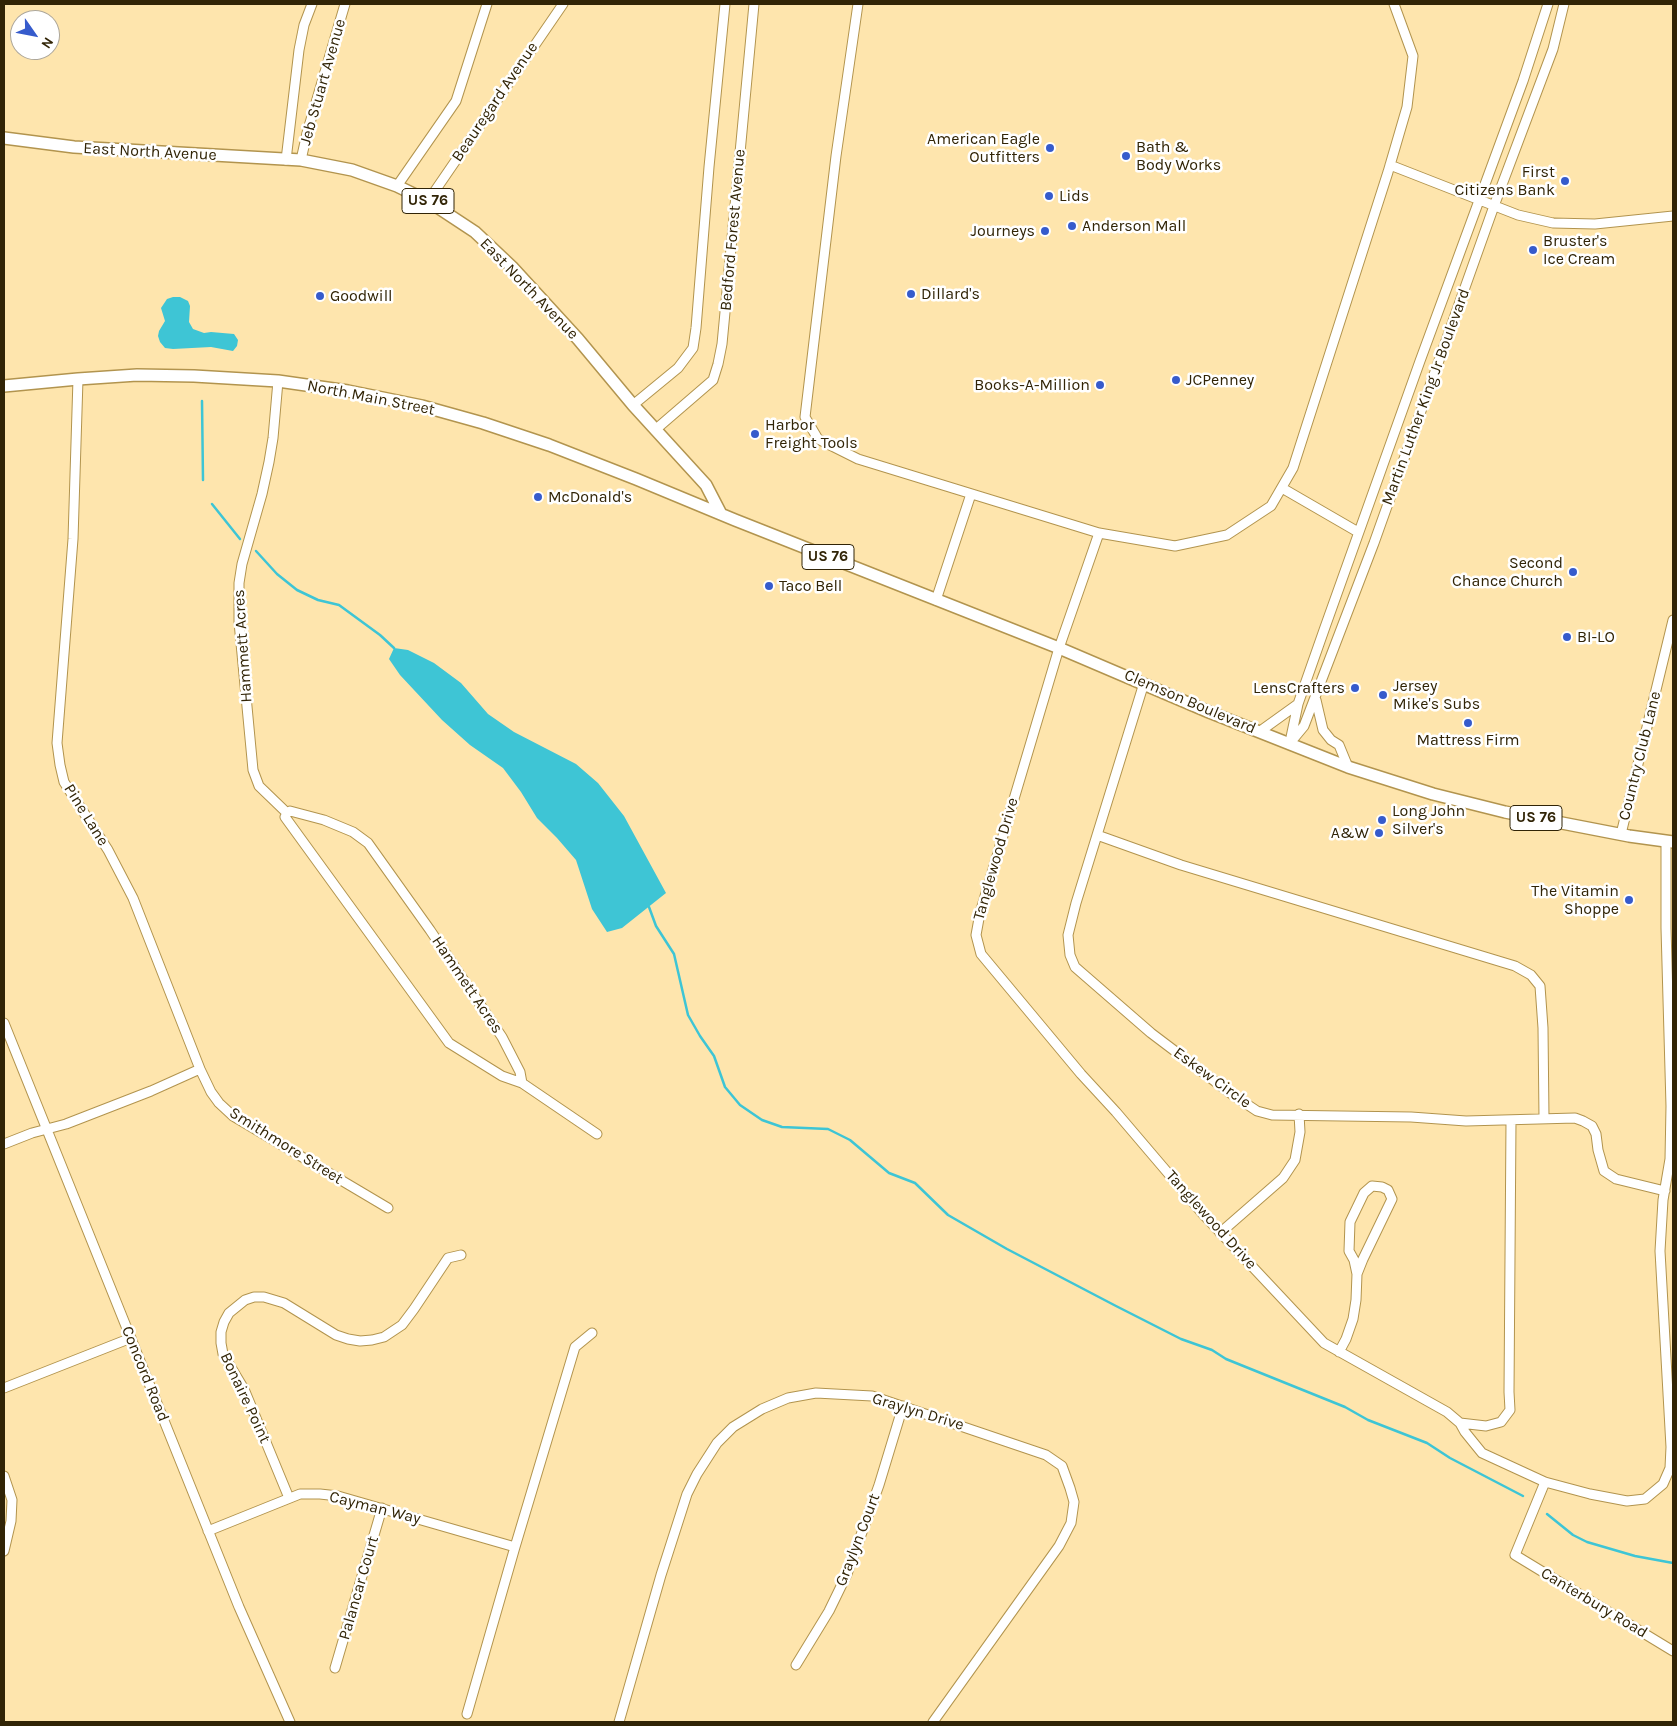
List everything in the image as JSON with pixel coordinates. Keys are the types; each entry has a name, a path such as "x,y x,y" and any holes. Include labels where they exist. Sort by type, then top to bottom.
{"main road":[{"name":"East North Avenue","path":"4,138 74,147 301,160 352,170 397,186 428,201 475,232 512,267 706,485 721,514"},
{"name":"North Main Street","path":"4,386 142,375 194,376 278,381 365,395 422,406 483,423 549,445 721,514"},
{"name":"Clemson Boulevard","path":"721,514 1059,648 1210,712 1348,767 1433,794 1482,807 1621,834 1670,841"}],"street":[{"name":"Jeb Stuart Avenue","path":"286,160 299,50 304,25 312,4"},
{"name":"Jeb Stuart Avenue","path":"301,160 307,133 346,4"},
{"name":"Beauregard Avenue","path":"397,186 456,101 487,4"},
{"name":"Beauregard Avenue","path":"428,201 563,4"},
{"name":"Bedford Forest Avenue","path":"633,405 678,368 693,348 725,4"},
{"name":"Bedford Forest Avenue","path":"656,430 713,380 718,364 722,344 754,4"},
{"path":"858,4 836,156 806,417 818,439 858,459 1099,533 1175,546 1227,535 1272,506 1292,468 1407,107 1413,56 1394,4"},
{"name":"Martin Luther King Jr Boulevard","path":"1289,744 1298,704 1358,532 1523,81 1548,4"},
{"name":"Martin Luther King Jr Boulevard","path":"1289,744 1304,726 1316,698 1374,543 1494,206 1553,48 1564,4"},
{"path":"1390,165 1518,215 1553,223 1595,224 1673,216"},
{"name":"Pine Lane","path":"78,379 73,539 57,743 60,766 64,782 108,850 133,898 200,1069"},
{"name":"Hammett Acres","path":"278,381 269,462 242,564 239,583 239,612 253,770 259,786 287,813"},
{"path":"1282,488 1358,532"},
{"path":"936,600 971,494"},
{"name":"Tanglewood Drive","path":"1099,533 1059,648 980,913 976,935 981,954 1080,1074 1116,1112 1220,1233 1324,1343 1447,1412 1460,1423"},
{"name":"Country Club Lane","path":"1621,834 1673,620"},
{"name":"Eskew Circle","path":"1144,683 1068,935 1070,955 1075,967 1151,1033 1257,1111 1272,1115 1411,1117 1466,1121 1575,1118 1592,1126 1596,1134 1604,1171 1616,1179 1665,1191"},
{"path":"1316,698 1317,709 1324,730 1331,740 1339,745 1348,767"},
{"path":"1260,732 1298,704"},
{"name":"Hammett Acres","path":"287,813 290,811 324,820 353,832 368,843 430,930 502,1037 520,1072 522,1083"},
{"name":"Hammett Acres","path":"287,813 285,817 449,1043 502,1076 522,1083 597,1134"},
{"path":"1097,835 1181,865 1515,966 1531,975 1540,986 1544,1118"},
{"path":"1460,1423 1482,1453 1545,1482 1590,1494 1627,1501 1644,1499 1663,1484 1670,1468 1671,1447 1660,1251 1663,1200 1670,1159 1671,1106 1666,928 1670,841"},
{"name":"Concord Road","path":"4,1023 208,1531 256,1648 290,1722"},
{"path":"4,1144 134,1098 200,1069"},
{"name":"Smithmore Street","path":"200,1069 211,1092 219,1103 233,1116 388,1208"},
{"path":"1220,1233 1283,1178 1295,1160 1300,1132 1299,1114"},
{"path":"1460,1423 1486,1426 1501,1422 1510,1410 1511,1121"},
{"path":"1339,1352 1353,1319 1357,1274 1392,1199 1388,1190 1382,1187 1372,1186 1364,1193 1350,1222 1349,1251 1354,1260 1357,1274"},
{"name":"Bonaire Point","path":"290,1498 244,1390 223,1354 221,1332 229,1313 245,1300 254,1297 264,1297 284,1303 336,1335 348,1339 360,1341 384,1337 402,1325 448,1258 461,1255"},
{"path":"467,1714 575,1347 592,1334"},
{"path":"4,1388 131,1338"},
{"name":"Graylyn Drive","path":"619,1722 661,1576 687,1494 697,1474 718,1443 733,1427 762,1409 788,1398 816,1393 872,1396 1046,1455 1062,1466 1074,1502 1071,1523 1059,1546 933,1722"},
{"name":"Graylyn Court","path":"796,1665 829,1612 847,1574 879,1485 903,1406"},
{"path":"4,1476 12,1500 11,1521 4,1551"},
{"name":"Canterbury Road","path":"1545,1482 1515,1555 1673,1651"},
{"name":"Cayman Way","path":"208,1531 300,1494 338,1496 515,1547"},
{"name":"Palancar Court","path":"335,1668 382,1508"}],"water":[{"path":"180,297 188,301 190,306 189,322 193,329 204,333 234,334 238,340 237,346 233,351 211,347 165,348 158,336 165,321 161,308 167,299"},
{"path":"394,648 408,650 434,663 461,683 488,714 514,732 576,764 598,783 624,816 666,893 622,928 607,932 592,909 576,860 537,818 503,768 470,745 442,720 400,675 389,659"}],"waterway":[{"path":"202,401 203,480"},
{"path":"212,504 240,539"},
{"path":"256,551 277,574 297,590 318,600 339,605 380,635 394,648"},
{"path":"649,907 656,926 674,954 688,1015 714,1056 725,1087 740,1105 762,1120 782,1127 828,1129 850,1140 889,1173 915,1183 948,1215 1007,1249 1181,1339 1212,1350 1226,1359 1345,1407 1368,1420 1427,1443 1450,1458 1523,1496"},
{"path":"1547,1514 1573,1535 1587,1542 1635,1556 1673,1563"}],"place":[{"name":"American Eagle Outfitters","path":"1050,148"},
{"name":"Bath & Body Works","path":"1126,156"},
{"name":"First Citizens Bank","path":"1565,181"},
{"name":"Lids","path":"1049,196"},
{"name":"Anderson Mall","path":"1072,226"},
{"name":"Journeys","path":"1045,231"},
{"name":"Bruster's Ice Cream","path":"1533,250"},
{"name":"Dillard's","path":"911,294"},
{"name":"Goodwill","path":"320,296"},
{"name":"JCPenney","path":"1176,380"},
{"name":"Books-A-Million","path":"1100,385"},
{"name":"Harbor Freight Tools","path":"755,434"},
{"name":"McDonald's","path":"538,497"},
{"name":"Second Chance Church","path":"1573,572"},
{"name":"Taco Bell","path":"769,586"},
{"name":"BI-LO","path":"1567,637"},
{"name":"LensCrafters","path":"1355,688"},
{"name":"Jersey Mike's Subs","path":"1383,695"},
{"name":"Mattress Firm","path":"1468,723"},
{"name":"Long John Silver's","path":"1382,820"},
{"name":"A&W","path":"1379,833"},
{"name":"The Vitamin Shoppe","path":"1629,900"}]}
